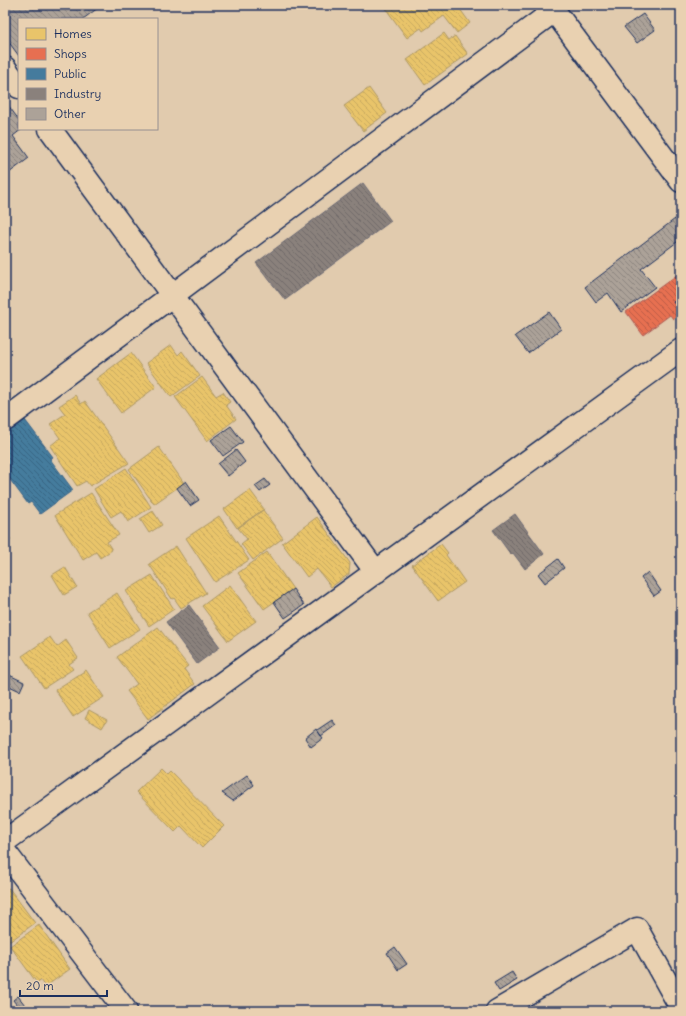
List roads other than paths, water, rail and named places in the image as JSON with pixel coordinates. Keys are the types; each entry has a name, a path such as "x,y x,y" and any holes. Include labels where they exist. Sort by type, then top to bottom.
{"street":[{"path":"5,420 552,8 681,181"},
{"path":"5,68 18,86"},
{"path":"51,130 376,572"},
{"path":"5,841 681,350"},
{"path":"5,852 126,1011"},
{"path":"497,1011 636,929 681,1008"}]}
